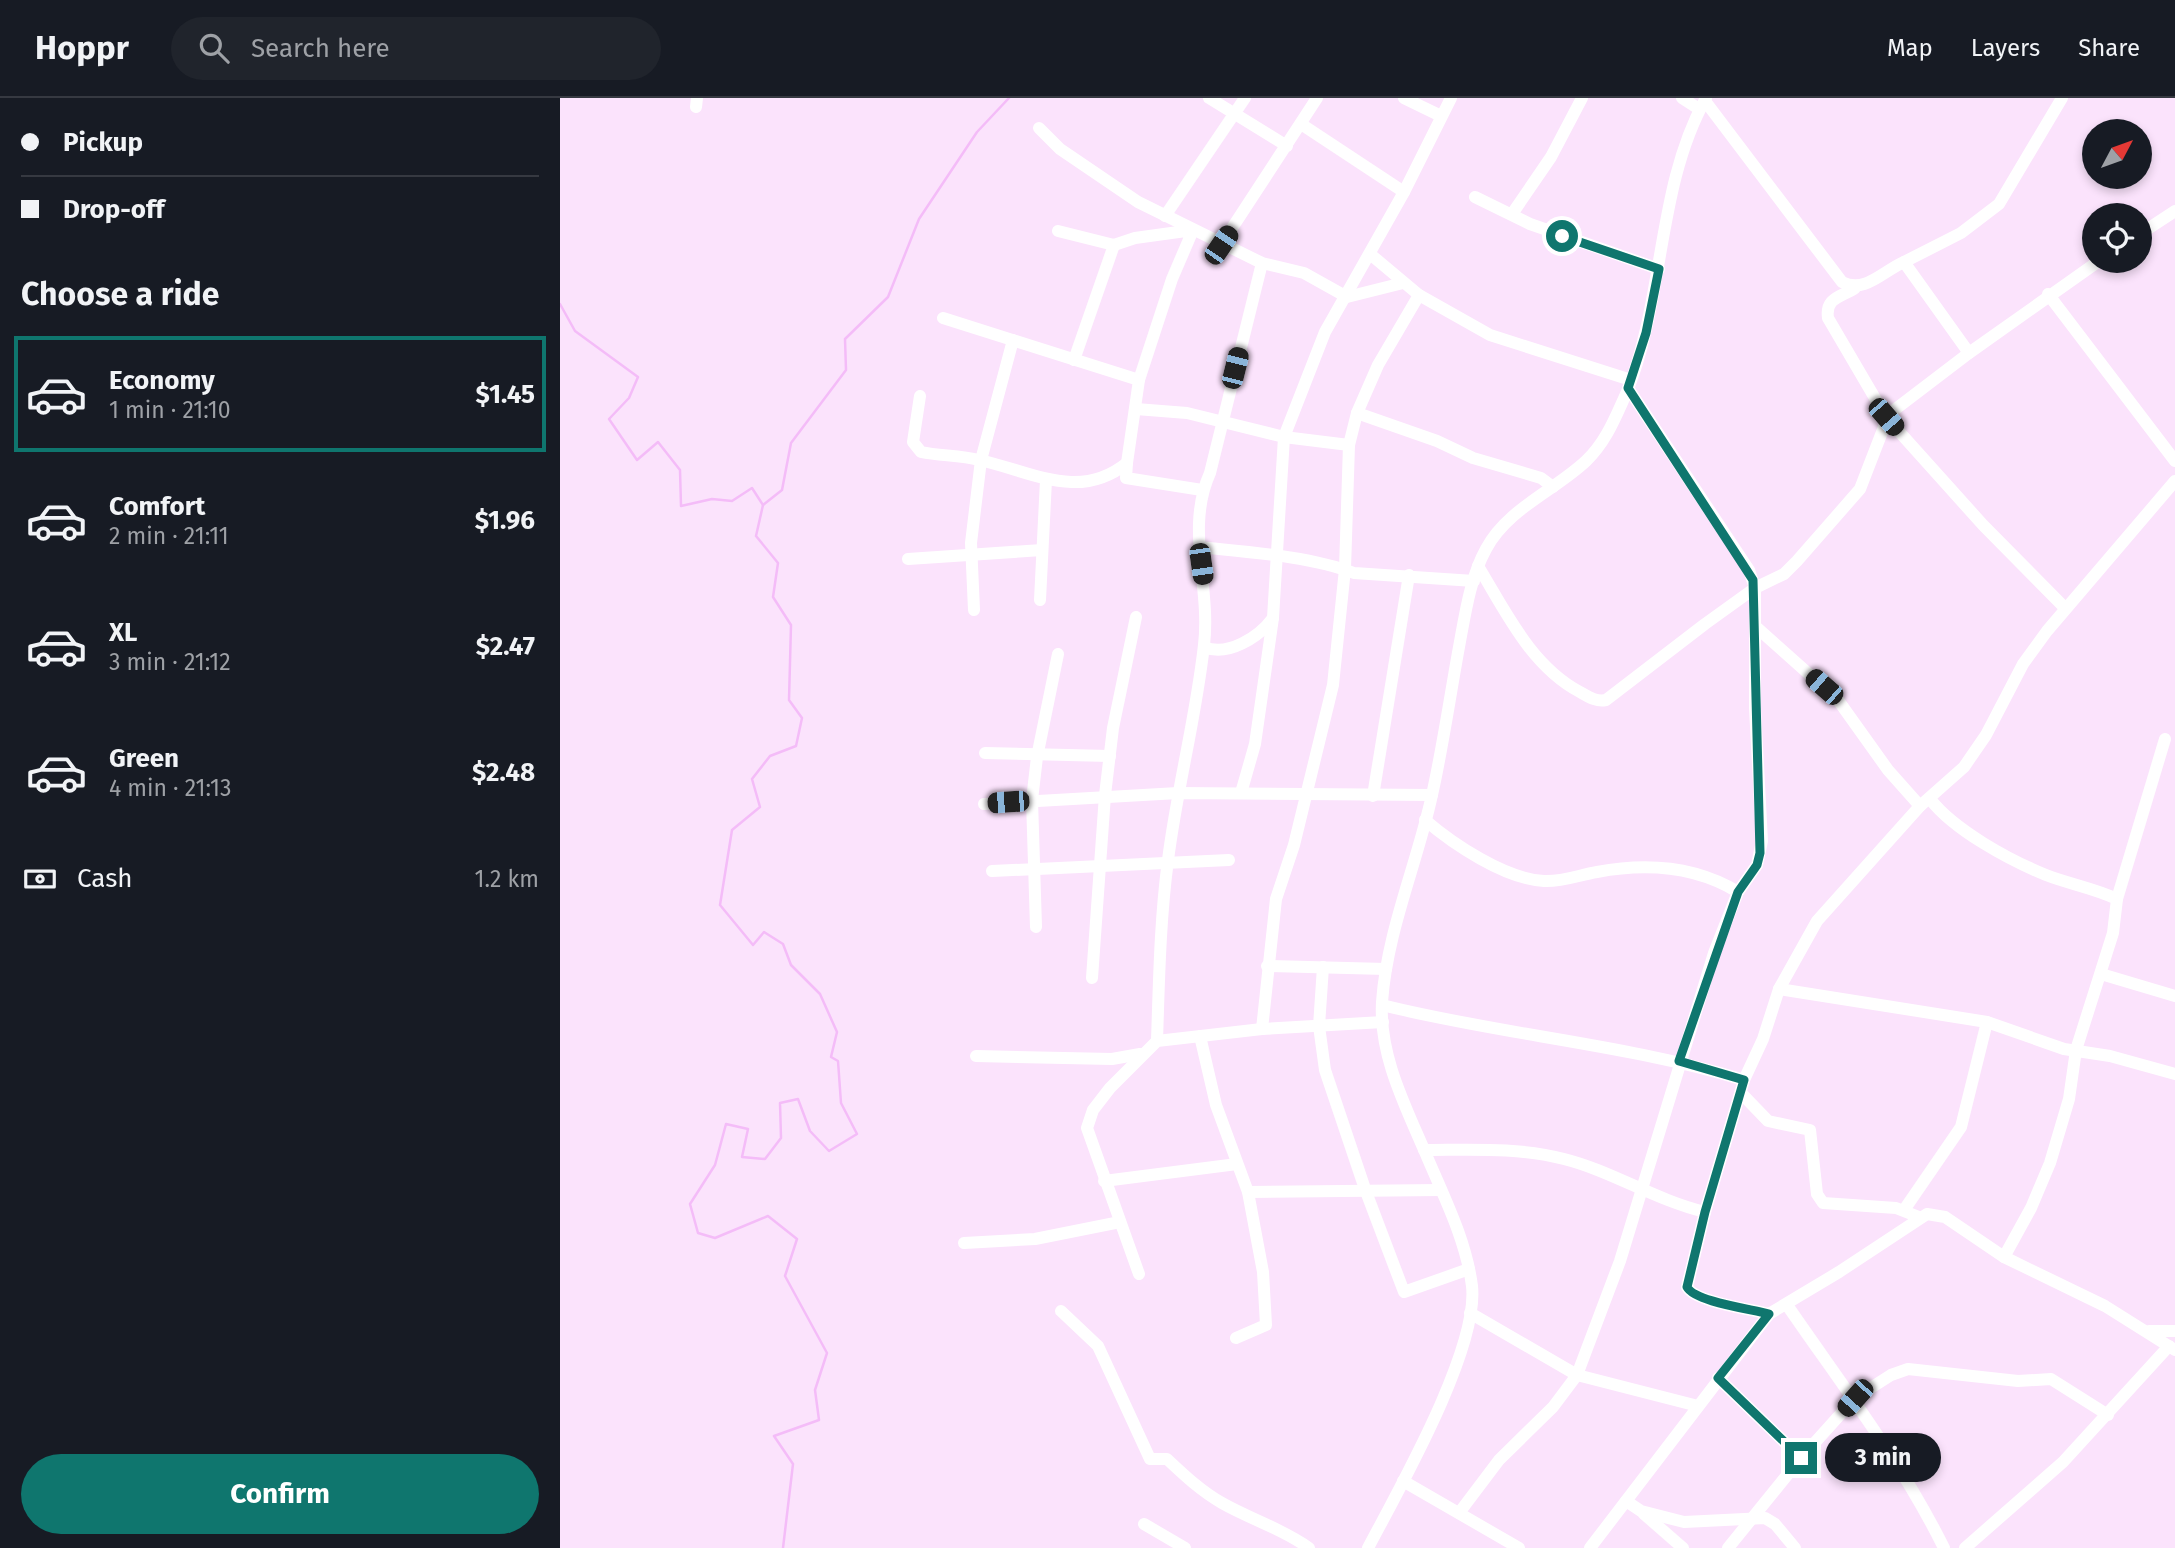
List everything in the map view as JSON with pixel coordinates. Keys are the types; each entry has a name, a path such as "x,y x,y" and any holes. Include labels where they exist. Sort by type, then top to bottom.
{"street":[{"path":"1209,98 1287,146"},
{"path":"1165,216 1245,98"},
{"path":"1221,245 1317,98"},
{"path":"1404,98 1441,116"},
{"path":"1241,793 1255,744 1273,618 1279,556 1284,437 1325,332 1404,192 1451,98"},
{"path":"1512,214 1551,157 1582,98"},
{"path":"1682,98 1704,103 1835,274 1855,288"},
{"path":"2062,98 1999,204 1961,233 1832,300 1827,308 1828,318 1886,417 1983,524 2065,608"},
{"path":"1368,1548 1441,1401 1470,1313 1473,1290 1469,1269 1441,1190 1397,1088 1382,1005 1386,969 1432,795 1464,615 1485,550 1504,524 1553,487 1599,447 1629,384 1646,333 1676,183 1691,126 1704,103"},
{"path":"1301,124 1404,192"},
{"path":"1039,128 1060,149 1165,216 1262,263 1304,273 1347,297 1403,283"},
{"path":"1475,197 1578,243 1659,269"},
{"path":"2152,226 2175,211"},
{"path":"1058,231 1114,245 1135,237 1193,230"},
{"path":"1193,230 1172,279 1139,380 1126,478 1202,491"},
{"path":"1074,359 1114,245"},
{"path":"1370,254 1419,295 1490,335 1629,384 1744,561 1755,588 1762,841 1757,865 1738,892 1679,1061 1620,1261 1577,1375 1553,1407 1499,1460 1459,1513"},
{"path":"1904,262 1969,353"},
{"path":"1139,1274 1104,1181 1087,1124 1093,1110 1121,1075 1157,1041 1167,863 1204,648 1207,611 1198,520 1202,491 1210,473 1262,263"},
{"path":"1478,566 1544,667 1575,690 1600,702 1612,697 1755,588 1784,573 1849,505 1864,481 1886,417 1900,403 2082,272"},
{"path":"1262,1029 1276,900 1308,793 1332,685 1345,569 1349,446 1357,413 1387,349 1419,295"},
{"path":"2048,295 2175,461"},
{"path":"943,317 1139,380"},
{"path":"974,610 970,554 981,460 1013,340"},
{"path":"920,396 913,436 916,449 981,460 1046,480 1064,482 1110,477 1127,463"},
{"path":"1136,409 1187,413 1284,437 1349,446"},
{"path":"1357,413 1437,441 1473,458 1541,478 1553,487"},
{"path":"1040,600 1046,480"},
{"path":"1769,1314 1706,1299 1688,1290 1705,1212 1742,1086 1763,1039 1779,989 1817,921 1976,750 2023,664 2065,608 2175,481"},
{"path":"1199,547 1279,556 1354,572 1474,581"},
{"path":"908,559 1042,550"},
{"path":"1373,796 1409,575"},
{"path":"1092,978 1105,795 1136,617"},
{"path":"1204,648 1213,651 1227,649 1254,635 1273,618"},
{"path":"1755,626 1838,700 1888,770 1925,802 1949,820 2020,862 2047,875 2117,899"},
{"path":"1036,927 1032,871 1032,800 1037,757 1058,654"},
{"path":"2004,1256 2031,1208 2050,1163 2068,1099 2076,1050 2113,933 2117,899 2165,739"},
{"path":"985,753 1037,757 1110,756"},
{"path":"984,804 1105,795 1178,793 1432,795"},
{"path":"1425,820 1461,847 1529,878 1560,880 1620,868 1668,869 1710,876 1738,892"},
{"path":"992,871 1229,860"},
{"path":"1267,966 1386,969"},
{"path":"1323,967 1319,1026 1332,1093 1404,1292 1469,1269"},
{"path":"2101,974 2175,996"},
{"path":"1779,989 1987,1022 2064,1049 2175,1074"},
{"path":"1382,1005 1462,1023 1679,1061 1742,1086 1768,1121 1810,1130 1821,1202 1904,1210 1919,1217"},
{"path":"1157,1041 1262,1029 1383,1022"},
{"path":"1904,1210 1961,1127 1987,1022"},
{"path":"1200,1037 1216,1105 1248,1192 1263,1272 1267,1322 1264,1327 1236,1338"},
{"path":"976,1056 1112,1059 1147,1053"},
{"path":"1424,1150 1502,1150 1562,1158 1639,1191 1705,1212"},
{"path":"1104,1181 1237,1164"},
{"path":"1248,1192 1441,1190"},
{"path":"1590,1548 1769,1314 1787,1305 1919,1217 1933,1213 1945,1217 2004,1256 2149,1331 2172,1348 2063,1462 1965,1548"},
{"path":"964,1243 1035,1239 1120,1222"},
{"path":"1787,1305 1855,1398 1921,1501 1944,1548"},
{"path":"1061,1311 1098,1346 1150,1459 1167,1459 1206,1493 1266,1526 1294,1537 1309,1548"},
{"path":"1470,1313 1577,1375 1698,1406"},
{"path":"2149,1331 2175,1331"},
{"path":"1728,1548 1801,1458 1855,1398 1891,1375 1908,1368 2018,1381 2051,1379 2108,1415"},
{"path":"1718,1378 1801,1458"},
{"path":"1403,1481 1519,1548"},
{"path":"1626,1501 1683,1548"},
{"path":"1641,1511 1685,1522 1753,1517 1770,1520 1795,1548"},
{"path":"1144,1524 1185,1548"}],"waterway":[{"path":"763,505 782,490 791,443 846,370 845,339 888,297 919,219 977,132 1009,98"},
{"path":"560,304 575,331 638,377 629,398 609,419 637,460 658,442 680,470 681,506 712,499 732,501 752,488 763,505 756,536 778,563 773,597 791,625 789,700 802,718 796,746 770,756 752,779 760,807 732,830 720,905 753,945 764,932 783,944 791,965 820,994 837,1032 831,1057 838,1061 841,1103 857,1134 829,1151 810,1131 798,1099 780,1103 781,1138 765,1159 742,1157 748,1129 726,1124 715,1165 690,1204 698,1233 715,1238 768,1216 797,1239 785,1276 827,1353 815,1390 819,1420 774,1436 793,1464 783,1548"}],"route":[{"path":"1562,236 1659,269 1646,333 1628,388 1658,437 1744,561 1755,588 1755,708 1762,841 1757,865 1738,892 1714,953 1679,1061 1744,1080 1705,1212 1687,1287 1690,1292 1706,1299 1769,1314 1718,1378 1801,1458"}]}
